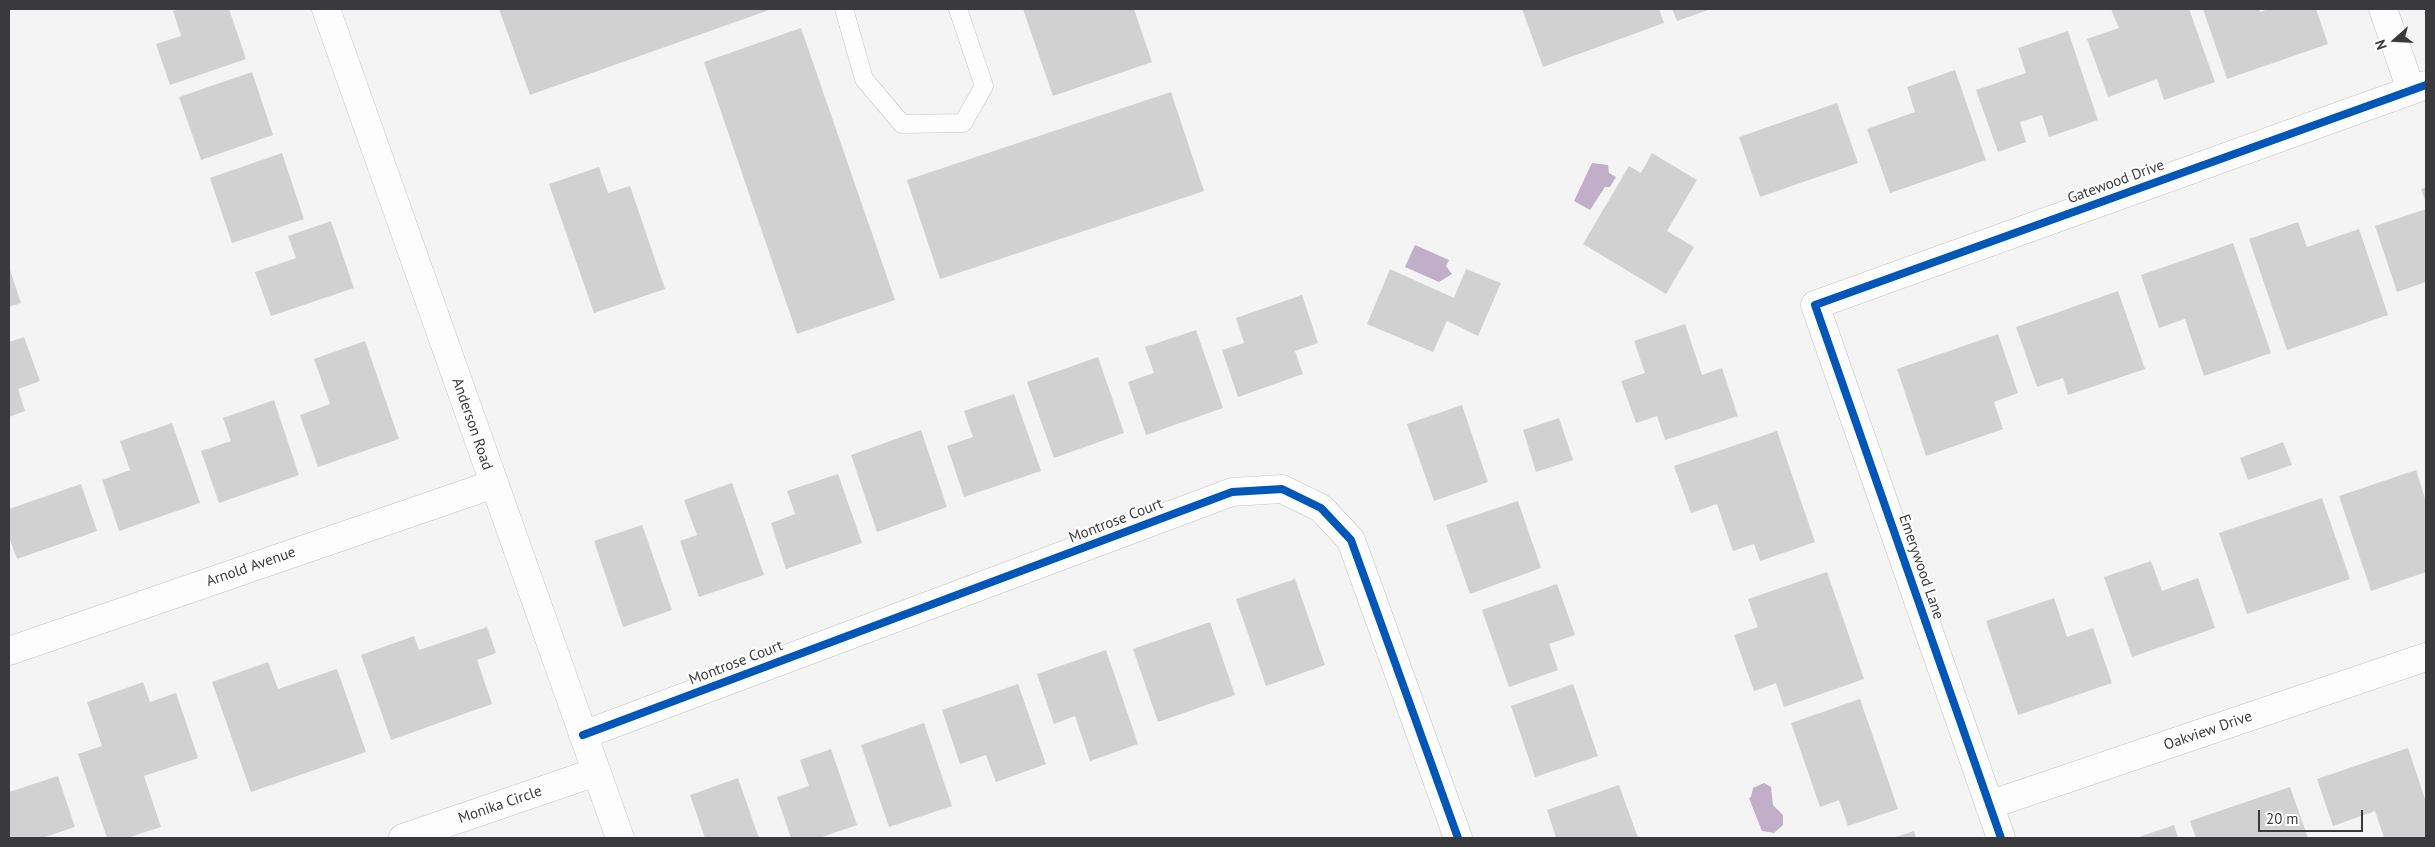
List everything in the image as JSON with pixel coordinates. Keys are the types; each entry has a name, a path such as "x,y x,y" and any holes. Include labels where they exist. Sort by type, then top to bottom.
{"street":[{"path":"2383,9 2419,88"},
{"name":"Anderson Road","path":"330,10 494,484 620,838"},
{"name":"Gatewood Drive","path":"1815,305 2419,88"},
{"name":"Emerywood Lane","path":"1815,305 2000,838"},
{"name":"Arnold Avenue","path":"9,651 494,484"},
{"name":"Montrose Court","path":"583,735 1232,492 1282,489 1322,508 1351,540 1458,838"},
{"name":"Oakview Drive","path":"1989,805 2426,657"},
{"name":"Monika Circle","path":"403,838 596,772"}],"lane":[{"path":"844,9 864,78 902,124 963,123 984,86 958,9"}],"shaded area":[{"path":"1592,163 1608,165 1609,173 1616,177 1610,187 1605,187 1590,210 1574,201"},
{"path":"1415,245 1449,260 1446,266 1452,274 1439,282 1405,267"},
{"path":"1764,783 1771,787 1773,805 1783,815 1783,825 1774,833 1762,831 1749,798 1753,788"}],"building":[{"path":"179,9 229,9 246,59 170,85 156,44 181,36 173,11"},
{"path":"499,9 772,9 530,95"},
{"path":"1023,9 1134,9 1152,62 1053,96"},
{"path":"1522,9 1659,9 1664,23 1543,67"},
{"path":"1672,9 1711,9 1677,21"},
{"path":"2111,9 2189,9 2215,82 2164,100 2157,79 2108,97 2087,39 2119,28"},
{"path":"2203,9 2259,9 2260,12 2269,9 2316,9 2328,44 2227,79"},
{"path":"801,28 895,300 797,334 704,62"},
{"path":"2068,31 2098,120 2049,137 2042,115 2020,122 2026,142 1998,152 1976,90 2026,73 2018,48"},
{"path":"1955,70 1986,160 1890,193 1867,129 1915,112 1907,87"},
{"path":"252,72 273,135 201,160 179,97"},
{"path":"1171,92 1204,191 940,279 907,180"},
{"path":"1837,103 1858,163 1760,197 1739,137"},
{"path":"282,153 304,219 232,243 210,178"},
{"path":"1652,153 1697,180 1667,231 1694,247 1666,294 1583,244 1629,166 1641,173"},
{"path":"599,167 608,193 630,186 665,289 594,313 549,184"},
{"path":"2426,187 2426,204 2421,189"},
{"path":"2426,209 2426,282 2397,292 2375,226"},
{"path":"331,221 354,288 271,316 255,272 296,258 288,236"},
{"path":"2298,222 2307,247 2359,229 2388,315 2287,350 2249,239"},
{"path":"2233,243 2271,353 2204,376 2185,319 2159,328 2141,275"},
{"path":"9,267 21,303 9,307"},
{"path":"1390,269 1454,298 1466,269 1501,283 1478,336 1447,321 1433,352 1367,324"},
{"path":"2118,291 2145,369 2068,395 2063,378 2037,387 2016,327"},
{"path":"1302,295 1318,343 1295,351 1303,374 1238,397 1222,350 1244,343 1236,318"},
{"path":"1685,324 1702,375 1722,368 1738,416 1665,440 1657,416 1636,423 1621,381 1645,373 1634,341"},
{"path":"1196,330 1223,408 1146,435 1128,382 1154,373 1145,347"},
{"path":"1998,334 2018,393 1994,402 2003,429 1926,456 1897,369"},
{"path":"24,337 40,381 18,389 25,411 9,417 9,342"},
{"path":"365,341 399,439 318,467 300,415 330,404 314,359"},
{"path":"1098,357 1124,433 1054,458 1027,382"},
{"path":"1014,394 1041,471 964,497 947,446 973,437 964,411"},
{"path":"274,400 299,475 219,503 201,451 231,441 223,418"},
{"path":"1462,405 1488,482 1434,501 1407,424"},
{"path":"1559,418 1573,460 1536,472 1523,430"},
{"path":"172,423 200,503 119,531 102,480 130,470 120,441"},
{"path":"921,430 947,507 877,532 851,455"},
{"path":"1777,431 1815,542 1760,561 1754,544 1733,551 1717,504 1691,513 1674,466"},
{"path":"2283,442 2292,465 2248,480 2240,458"},
{"path":"2416,470 2426,501 2426,572 2371,591 2339,496"},
{"path":"838,474 862,543 786,569 771,523 795,514 787,491"},
{"path":"732,483 764,575 699,597 680,541 697,535 684,500"},
{"path":"81,484 97,531 17,559 9,537 9,509"},
{"path":"2322,498 2350,579 2247,614 2219,533"},
{"path":"1518,501 1541,568 1470,594 1446,525"},
{"path":"642,525 672,610 623,627 594,541"},
{"path":"2151,561 2162,591 2198,578 2215,628 2132,657 2104,577"},
{"path":"1827,572 1864,679 1784,707 1776,683 1754,691 1734,635 1758,627 1748,599"},
{"path":"1295,579 1325,665 1266,686 1236,599"},
{"path":"1557,584 1575,635 1549,644 1558,670 1509,687 1482,610"},
{"path":"2054,598 2067,637 2093,628 2112,683 2018,715 1986,621"},
{"path":"1210,622 1235,695 1158,722 1133,649"},
{"path":"487,627 496,653 477,660 492,704 391,740 361,655 414,636 419,650"},
{"path":"1106,650 1138,744 1090,761 1075,716 1054,724 1037,674"},
{"path":"268,662 278,689 337,669 366,752 251,792 212,682"},
{"path":"143,682 150,702 176,693 198,758 144,776 161,827 127,838 107,838 78,754 102,746 87,702"},
{"path":"1018,684 1046,764 996,782 986,755 960,764 942,710"},
{"path":"1573,684 1598,756 1535,777 1511,706"},
{"path":"1860,699 1898,809 1848,826 1839,800 1820,807 1791,723"},
{"path":"924,723 952,806 889,827 861,745"},
{"path":"2408,748 2426,802 2426,838 2384,838 2375,811 2333,826 2317,779"},
{"path":"831,749 857,825 819,838 791,838 777,797 809,786 800,760"},
{"path":"58,776 75,827 42,838 9,838 9,792"},
{"path":"738,778 759,838 705,838 690,795"},
{"path":"1619,785 1638,838 1556,838 1547,810"},
{"path":"2290,787 2308,838 2196,838 2190,821"},
{"path":"2174,825 2178,838 2136,838"},
{"path":"1914,831 1916,838 1893,838"}],"cycle path":[{"path":"2001,838 1815,305 2426,85"},
{"path":"583,735 1232,492 1282,489 1321,508 1351,540 1458,838"}]}
